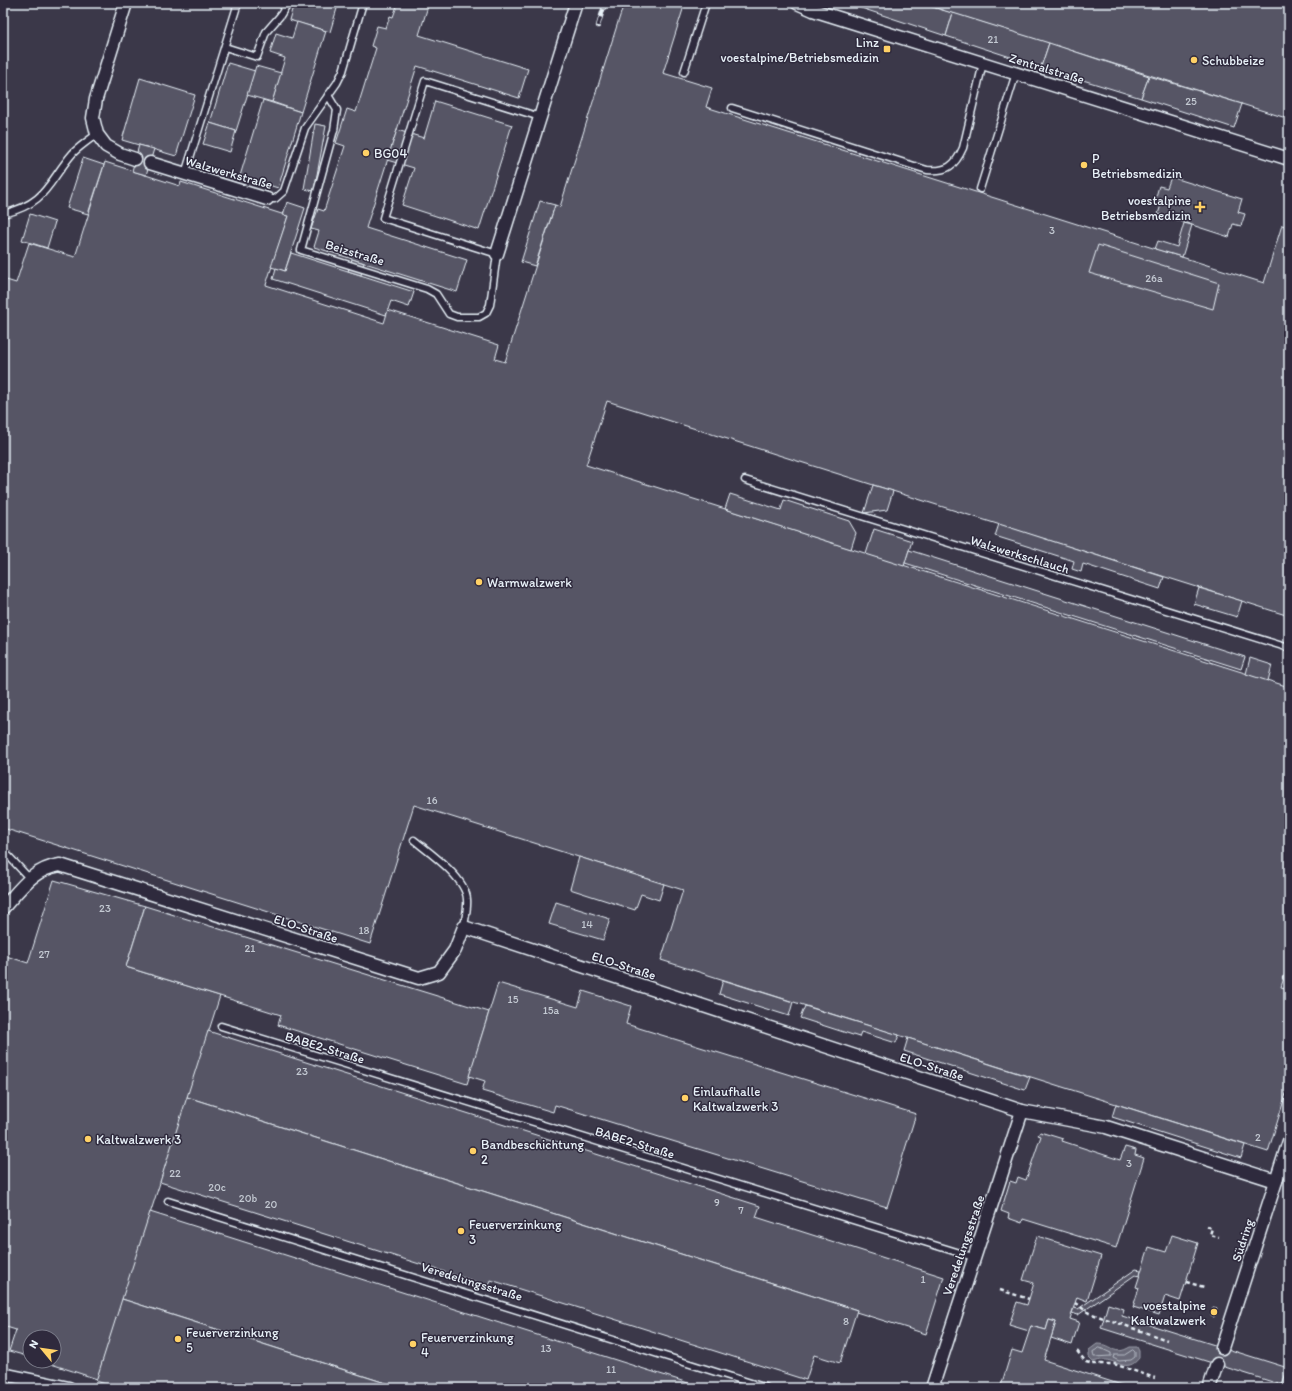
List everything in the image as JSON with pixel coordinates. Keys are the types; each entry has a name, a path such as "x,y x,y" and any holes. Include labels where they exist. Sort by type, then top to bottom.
{"street":[{"path":"126,3 96,99 93,118 97,134 106,146 120,154 135,159"},
{"name":"Beizstraße","path":"497,254 576,3"},
{"name":"Zentralstraße","path":"797,3 813,10 1289,159"},
{"name":"Walzwerkstraße","path":"150,163 267,199"},
{"name":"ELO-Straße","path":"3,908 30,879 46,867 60,865 419,978 439,972 455,950 464,927 1022,1111 1106,1127 1276,1181"},
{"name":"Veredelungsstraße","path":"932,1388 973,1257 1022,1111"},
{"name":"Südring","path":"1222,1348 1289,1141"},
{"path":"1209,1388 1217,1364"},
{"path":"3,1374 68,1388"}],"lane":[{"path":"185,174 238,3"},
{"path":"225,47 257,56 266,32 280,16 288,3"},
{"name":"Walzwerkstraße","path":"267,199 275,199 284,190 302,134 312,116 337,83 343,71 363,3"},
{"path":"684,72 706,3"},
{"path":"732,108 927,170 938,171 949,168 957,161 963,148 983,63"},
{"path":"980,189 1016,73"},
{"path":"497,254 383,218 425,81 540,117"},
{"name":"Beizstraße","path":"328,95 336,110 334,130 301,250 427,289 436,294 449,314 457,317 469,318 479,317 486,314 490,305 497,254"},
{"path":"3,214 22,208 44,193 73,154 97,134"},
{"name":"Walzwerkschlauch","path":"745,480 1289,648"},
{"path":"414,840 445,866 461,883 467,898 464,927"},
{"path":"3,850 30,879"},
{"name":"BABE2-Straße","path":"221,1026 973,1257"},
{"name":"Veredelungsstraße","path":"168,1201 767,1388"}],"path":[{"path":"1207,1226 1212,1228 1210,1235 1219,1237"},
{"path":"1186,1282 1204,1287"},
{"path":"1000,1290 1029,1299"},
{"path":"1075,1303 1089,1313 1167,1340"},
{"path":"1077,1351 1086,1362 1093,1364 1114,1364 1155,1378"}],"shaded area":[{"path":"3,3 1289,3 1289,1388 3,1388"}],"water":[{"path":"1097,1344 1120,1351 1130,1347 1137,1347 1139,1351 1139,1358 1135,1363 1130,1365 1121,1365 1108,1360 1093,1362 1089,1358 1089,1350"}],"building":[{"path":"294,3 331,3 338,5 330,32 289,20"},
{"name":"BG04","path":"398,3 429,3 419,35 528,69 519,98 417,66 366,228 467,260 457,292 314,247 319,231 311,229 318,209 324,211 345,146 336,143 347,109 356,112 376,48 371,46 377,26 386,28 390,16 393,17"},
{"name":"Warmwalzwerk","path":"624,3 685,3 663,73 712,88 706,107 1264,283 1282,225 1289,227 1289,616 607,401 586,465 1289,687 1289,962 1281,987 1289,989 1289,1084 1268,1152 661,960 683,890 414,805 370,944 3,828 3,279 16,283 29,243 75,257 105,162 180,186 181,182 288,216 266,285 384,323 388,310 499,345 495,359 505,362 555,205 560,207"},
{"path":"846,3 920,3 953,13 946,36"},
{"name":"Schubbeize","path":"920,3 1289,3 1289,108 1286,118"},
{"path":"953,13 1049,43 1041,67 946,36"},
{"path":"297,22 326,31 301,112 272,102 285,58 270,53 276,33 292,38"},
{"path":"1049,43 1149,76 1141,98 1041,67"},
{"path":"228,63 255,71 236,131 210,123"},
{"path":"256,66 281,73 272,102 247,95"},
{"path":"1149,76 1242,104 1234,128 1141,98"},
{"path":"140,78 195,95 176,156 122,140"},
{"path":"263,100 301,112 278,188 240,176"},
{"path":"435,101 512,125 479,230 402,205 414,168 387,160 397,130 424,138"},
{"path":"210,123 236,131 230,152 203,144"},
{"path":"315,124 326,126 314,191 304,189"},
{"path":"139,145 154,149 146,175 132,171"},
{"path":"83,158 104,165 88,214 67,208"},
{"name":"voestalpine Betriebsmedizin","path":"1171,177 1242,199 1238,212 1245,214 1241,226 1233,224 1229,237 1158,214 1162,202 1155,200 1159,186 1167,188"},
{"path":"540,201 555,205 535,266 521,262"},
{"path":"287,202 305,208 285,271 271,267 288,216 283,215"},
{"path":"30,214 55,222 47,248 22,240"},
{"path":"1184,223 1192,225 1182,257 1155,249 1158,241 1177,247"},
{"path":"1098,245 1219,283 1213,309 1089,273"},
{"path":"291,253 414,292 409,307 391,301 386,315 273,279 276,268 285,271"},
{"path":"352,259 364,263 361,275 348,271"},
{"path":"873,485 893,491 887,510 864,513"},
{"path":"730,494 781,510 784,500 849,521 856,533 851,549 725,509"},
{"path":"999,524 1164,577 1160,589 1083,564 1081,572 1072,569 1074,561 995,536"},
{"path":"874,529 912,541 904,566 866,554"},
{"path":"909,550 1245,657 1241,669 905,563"},
{"path":"1199,588 1242,601 1237,617 1194,604"},
{"path":"1250,658 1272,665 1268,681 1246,674"},
{"path":"579,857 664,884 659,900 641,894 635,910 570,889"},
{"name":"Kaltwalzwerk 3","path":"54,880 145,906 126,967 220,996 97,1379 62,1368 62,1329 22,1329 22,1355 9,1351 16,1330 3,1326 3,955 28,963"},
{"path":"556,902 610,919 603,940 549,924"},
{"path":"145,906 489,1012 467,1084 278,1025 281,1015 126,967"},
{"path":"723,980 793,1002 789,1016 719,994"},
{"name":"Einlaufhalle Kaltwalzwerk 3","path":"498,983 578,1007 583,991 631,1006 626,1024 916,1114 887,1207 555,1105 553,1112 482,1091 485,1081 469,1076"},
{"path":"805,1006 899,1035 896,1043 861,1032 859,1037 800,1018"},
{"name":"Bandbeschichtung 2","path":"208,1031 760,1206 756,1217 944,1277 926,1334 856,1312 857,1310 187,1097"},
{"path":"908,1038 1030,1077 1025,1090 904,1051"},
{"name":"Feuerverzinkung 3","path":"187,1097 857,1310 840,1363 814,1355 806,1380 491,1280 489,1286 160,1182"},
{"path":"1116,1104 1245,1145 1241,1158 1112,1117"},
{"path":"1040,1132 1063,1139 1062,1141 1120,1160 1125,1147 1136,1150 1135,1155 1144,1158 1116,1248 1023,1219 1022,1223 1008,1218 1009,1214 1001,1211 1010,1181 1016,1183 1018,1177 1026,1180 1041,1136 1038,1135"},
{"name":"Feuerverzinkung 4","path":"150,1212 704,1388 401,1388 122,1299"},
{"path":"1172,1235 1198,1243 1180,1301 1165,1296 1159,1315 1133,1307 1139,1288 1136,1287 1149,1247 1166,1252"},
{"path":"1037,1236 1101,1256 1087,1301 1077,1297 1070,1319 1079,1322 1072,1345 1051,1338 1056,1322 1049,1320 1046,1330 1031,1326 1029,1331 1009,1325 1017,1302 1027,1305 1034,1283 1023,1280"},
{"path":"1136,1269 1141,1270 1140,1276 1135,1275 1078,1315 1072,1313 1074,1308 1078,1309"},
{"name":"Feuerverzinkung 5","path":"122,1299 401,1388 118,1388 96,1381"},
{"path":"1108,1304 1124,1309 1122,1316 1288,1368 1282,1385 1101,1328"},
{"name":"voestalpine Kaltwalzwerk","path":"1213,1308 1217,1309 1214,1317 1211,1316"},
{"path":"1049,1320 1056,1322 1044,1360 1131,1388 1007,1388 1001,1386 1012,1350 1022,1353 1031,1326 1046,1330"},
{"path":"1289,1364 1289,1388 1281,1388"}],"railway":[{"path":"598,26 605,3"},
{"path":"1284,978 1289,979"}],"place":[{"name":"Linz voestalpine/Betriebsmedizin","path":"887,49"},
{"name":"Schubbeize","path":"1194,60"},
{"name":"BG04","path":"366,153"},
{"name":"P Betriebsmedizin","path":"1084,165"},
{"name":"voestalpine Betriebsmedizin","path":"1200,207"},
{"name":"Warmwalzwerk","path":"479,582"},
{"name":"Einlaufhalle Kaltwalzwerk 3","path":"685,1098"},
{"name":"Kaltwalzwerk 3","path":"88,1139"},
{"name":"Bandbeschichtung 2","path":"473,1151"},
{"name":"Feuerverzinkung 3","path":"461,1231"},
{"name":"voestalpine Kaltwalzwerk","path":"1214,1312"},
{"name":"Feuerverzinkung 5","path":"178,1339"},
{"name":"Feuerverzinkung 4","path":"413,1344"}]}
